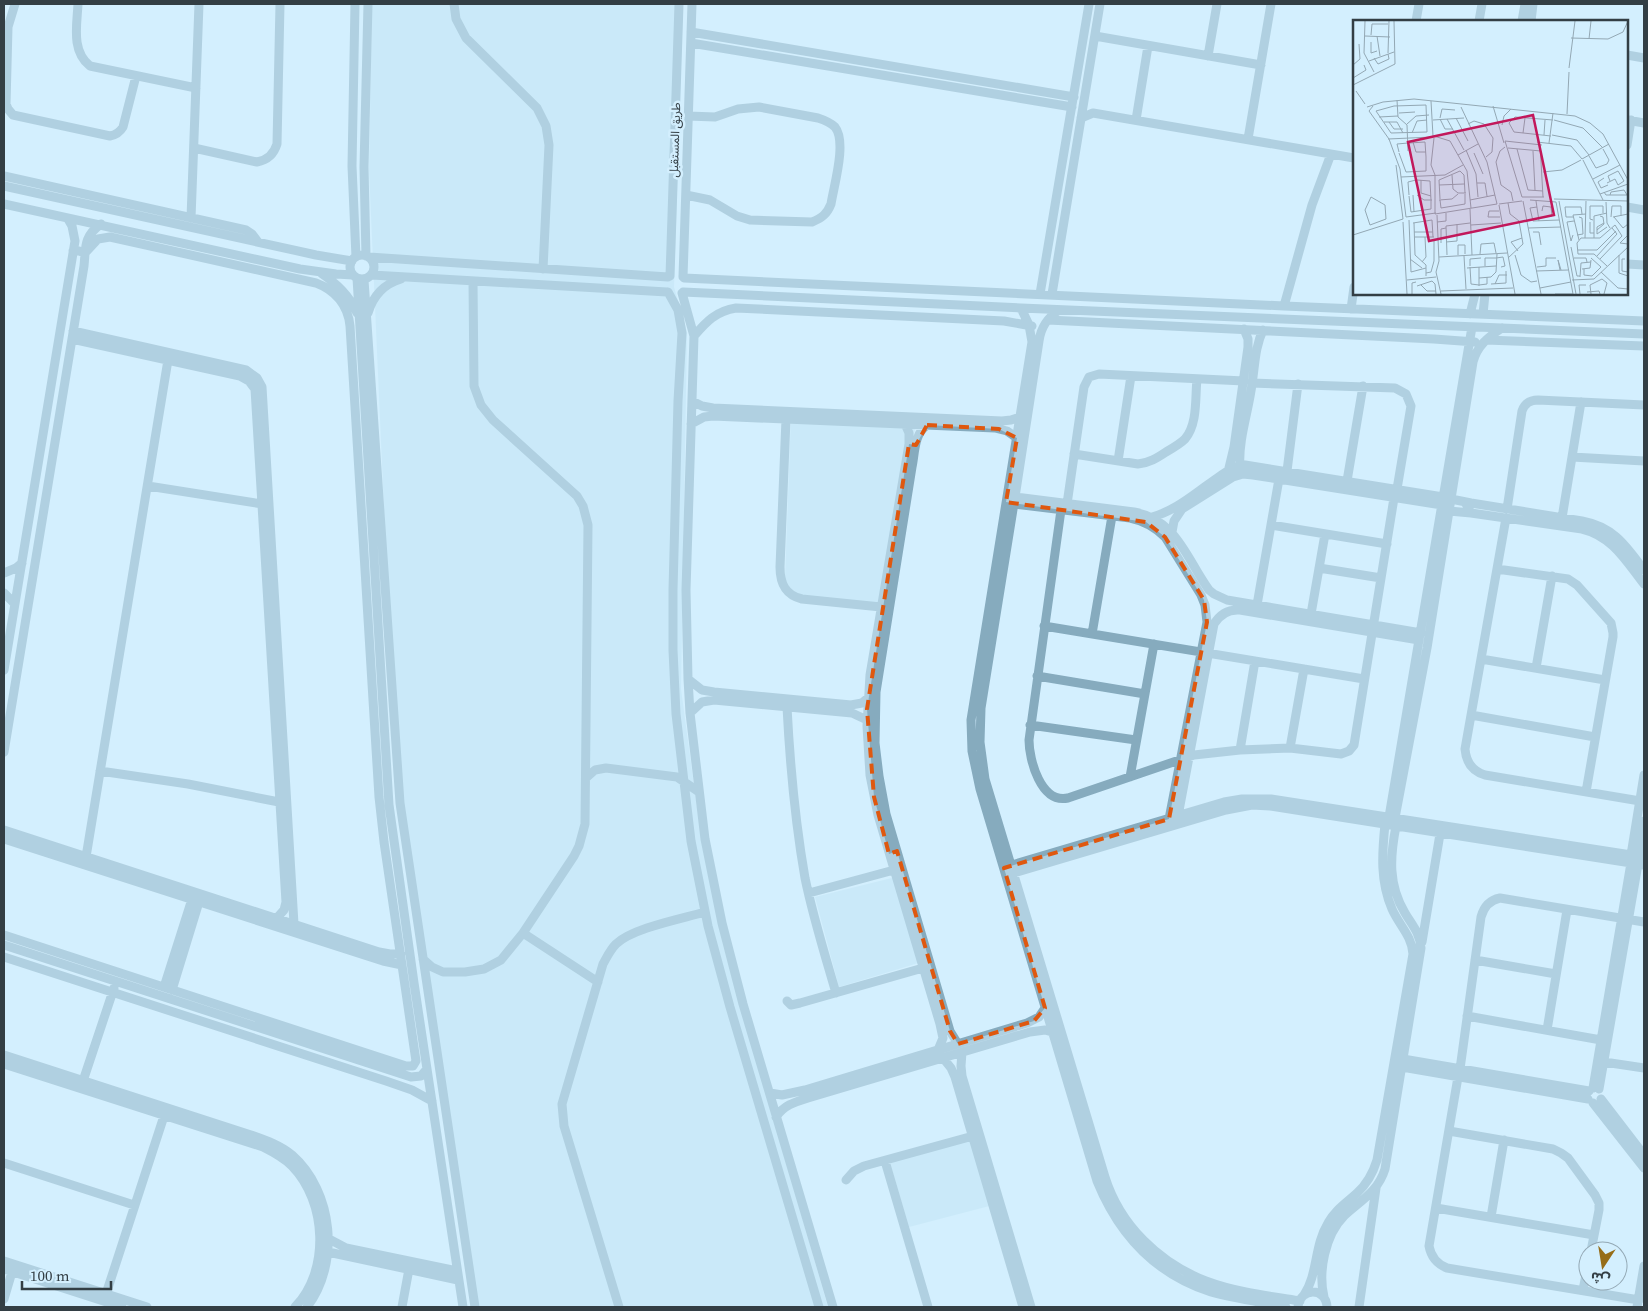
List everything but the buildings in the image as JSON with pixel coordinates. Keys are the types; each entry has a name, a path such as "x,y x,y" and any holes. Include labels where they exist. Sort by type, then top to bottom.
{"street":[{"path":"15,4 8,27 6,104 14,115 110,136 116,135 123,127 136,76"},
{"path":"78,4 76,43 84,60 90,66 196,88"},
{"path":"191,218 199,4"},
{"path":"194,148 257,162 267,159 274,151 277,144 280,4"},
{"path":"355,4 352,166 354,259 350,268 361,277 367,320"},
{"path":"368,4 364,167 367,256 373,261 374,266 361,277 359,316 366,367 400,804 475,1307"},
{"path":"454,4 456,19 466,38 537,108 546,126 549,145 543,269"},
{"name":"طريق المستقبل","path":"669,276 679,4"},
{"name":"طريق المستقبل","path":"683,277 692,4"},
{"path":"1040,294 1089,4"},
{"path":"1052,294 1100,4"},
{"path":"1208,56 1217,4"},
{"path":"1248,139 1271,4"},
{"path":"1416,20 1418,4"},
{"path":"1479,20 1482,4"},
{"path":"1522,20 1525,4"},
{"path":"1531,20 1533,4"},
{"path":"691,32 786,54"},
{"path":"1095,36 1260,65"},
{"path":"691,43 786,54 1073,102"},
{"path":"1136,120 1148,46"},
{"path":"1628,55 1644,58"},
{"path":"1083,105 1093,113 1353,158"},
{"path":"686,195 710,200 738,216 750,220 812,222 821,219 828,212 831,204 840,146 840,136 835,127 827,121 818,118 759,107 738,109 715,117 688,116"},
{"path":"1081,118 1093,113"},
{"path":"1628,132 1629,120 1644,122"},
{"path":"1064,154 1074,156"},
{"path":"1284,306 1312,205 1331,154"},
{"path":"352,166 364,167"},
{"path":"4,176 246,230 258,242"},
{"path":"4,186 316,255 354,259 367,256 543,269 669,276 678,274 683,277 1644,321"},
{"path":"4,204 300,269 361,277 668,292 674,295 683,293 1644,334"},
{"path":"1628,207 1644,210"},
{"path":"4,670 73,252 75,233 68,219"},
{"path":"4,752 87,240 95,228 101,224"},
{"path":"4,935 36,950 117,981 410,1067 416,1063 379,797 350,326 347,311 334,294 316,283 107,236 95,241 85,253"},
{"path":"671,237 684,238"},
{"path":"73,252 85,253"},
{"path":"300,269 316,266 318,259 316,255"},
{"path":"1628,264 1644,265"},
{"path":"319,272 335,283 346,294 359,316"},
{"path":"669,276 665,284 678,310 682,333 678,401 672,620 681,778 705,912 722,980 819,1307"},
{"path":"683,277 686,285 683,293 694,336 686,590 690,713 698,792 722,923 756,1049 833,1307"},
{"path":"404,278 388,284 375,296 368,312 367,320 366,367 386,771 392,835 463,1307"},
{"path":"423,959 432,967 443,972 476,972 493,966 507,954 523,933 579,846 585,824 588,534 586,516 580,501 569,488 493,420 480,405 474,386 473,282"},
{"path":"1351,309 1353,295"},
{"path":"1470,314 1475,295"},
{"path":"1482,314 1485,295"},
{"path":"1292,320 1294,306"},
{"path":"694,336 715,315 728,309 736,308 1004,321 1042,328"},
{"path":"1021,308 1029,325 1032,342 998,575 980,719 984,788 1052,1032 1090,1144 1108,1187 1134,1231 1162,1256 1189,1274 1216,1285 1300,1301 1313,1292 1319,1293 1328,1304"},
{"path":"998,575 1015,500 1042,328 1059,310"},
{"path":"1048,320 1470,341 1477,344 1478,349"},
{"path":"1300,1301 1311,1280 1318,1244 1327,1223 1336,1210 1364,1186 1375,1168 1402,1063 1413,950 1410,939 1393,912 1384,883 1382,859 1391,822 1447,503 1472,328"},
{"path":"1456,445 1473,362 1478,349 1486,340 1502,328"},
{"path":"1244,329 1253,344"},
{"path":"1228,472 1241,424 1253,344 1263,330"},
{"path":"73,335 168,360 244,377 253,386 256,399 262,504 275,663 289,897 284,910 276,918"},
{"path":"73,335 242,369 251,373 259,381 263,390 280,802 289,897 294,924"},
{"path":"1486,340 1644,346"},
{"path":"86,857 168,360"},
{"path":"1095,374 1197,379 1363,386 1399,390 1406,394 1410,402 1411,406 1354,744 1351,750 1341,754 1290,748 1200,754 1068,798 1055,798 1041,783 1032,766 1029,749 1030,726 1044,626 1085,382 1095,374"},
{"path":"1118,461 1131,376"},
{"path":"1074,454 1138,464 1147,463 1179,444 1191,430 1197,379"},
{"path":"1287,471 1298,384"},
{"path":"1347,481 1363,386"},
{"path":"1640,801 1485,775 1471,767 1466,756 1471,714 1507,513 1522,411 1526,404 1534,400 1644,405"},
{"path":"692,401 713,412 786,419 927,425 996,424 1020,416"},
{"path":"1562,518 1581,402"},
{"path":"691,424 713,412 996,424 1017,438"},
{"path":"786,419 780,567 780,578 784,588 792,596 802,599 881,607"},
{"path":"905,424 912,444 875,709 875,743 878,776 893,853 894,870 923,968 944,1023 960,1048 960,1080 973,1136 1024,1307"},
{"path":"1240,466 1241,424"},
{"path":"927,425 912,444 881,607 866,720 868,755 874,797 893,853 944,1023 940,1054 960,1080 1032,1307"},
{"path":"1572,457 1644,461"},
{"path":"1152,517 1175,507 1228,472 1240,466 1249,465 1347,481 1395,494"},
{"path":"1172,532 1174,521 1182,509 1233,477 1248,474 1447,503 1471,513 1507,513 1590,522 1605,528 1618,537 1644,570"},
{"path":"1257,605 1279,479"},
{"path":"148,486 262,504"},
{"path":"32,498 45,501"},
{"path":"1015,500 1146,522 1160,532 1170,544 1201,595 1206,606 1205,653 1174,818"},
{"path":"1447,503 1465,502 1601,536 1617,549 1644,584"},
{"path":"1465,502 1471,513"},
{"path":"1064,507 1134,512 1152,517 1168,527 1205,584 1214,594 1227,600 1311,614 1373,629"},
{"path":"1092,634 1112,516"},
{"path":"1271,525 1387,544"},
{"path":"1311,614 1325,534"},
{"path":"4,573 22,563"},
{"path":"1319,568 1381,578"},
{"path":"1497,569 1568,579 1577,585 1611,624 1613,637 1586,792"},
{"path":"1421,948 1418,934 1401,907 1392,881 1391,822 1420,637 1434,575"},
{"path":"1536,668 1552,576"},
{"path":"4,593 15,604"},
{"path":"1205,653 1216,620 1221,615 1232,610 1420,637"},
{"path":"1044,626 1364,679"},
{"path":"1130,777 1154,644"},
{"path":"1480,659 1605,680"},
{"path":"1240,750 1255,661"},
{"path":"1290,748 1304,669"},
{"path":"1037,676 1145,694"},
{"path":"688,679 702,690 719,696 787,707 842,708 858,704 868,698"},
{"path":"690,713 702,702 719,696 842,708 866,720"},
{"path":"787,707 795,812 809,893 836,993"},
{"path":"1471,714 1595,737"},
{"path":"1030,726 1136,740"},
{"path":"586,778 595,770 606,768 681,778 698,792"},
{"path":"681,778 696,769"},
{"path":"100,771 206,787 280,802"},
{"path":"1638,860 1640,801 1644,775"},
{"path":"984,788 1013,869 1090,1144 1097,1181 1114,1215 1136,1245 1156,1264 1185,1281 1212,1292 1239,1299 1286,1307"},
{"path":"1013,869 1233,800 1261,798 1391,822 1440,834 1638,860"},
{"path":"1013,869 1243,806 1270,806 1391,822 1638,860"},
{"path":"1644,821 1638,860 1601,1040 1594,1095 1644,1168"},
{"path":"4,830 37,845 196,901 383,961 402,965"},
{"path":"1359,1307 1376,1187 1384,1169 1391,1103 1410,992 1421,948 1440,834"},
{"path":"4,839 86,857 379,952 400,954"},
{"path":"809,893 894,870"},
{"path":"401,894 406,895 412,892"},
{"path":"1578,1289 1443,1266 1436,1262 1430,1250 1459,1073 1482,913 1485,906 1491,901 1500,898 1644,922"},
{"path":"168,988 196,901"},
{"path":"404,913 409,910 415,911"},
{"path":"1547,1030 1567,910"},
{"path":"619,1307 567,1136 562,1115 562,1104 603,964 609,953 626,936 705,912"},
{"path":"1594,1095 1604,1062 1625,919"},
{"path":"523,933 598,982"},
{"path":"4,945 36,950 168,988 203,1005 414,1078 423,1074 427,1069"},
{"path":"4,958 386,1081 412,1090 432,1101"},
{"path":"1475,960 1556,974"},
{"path":"787,1001 793,1005 923,968"},
{"path":"427,986 433,977 443,972"},
{"path":"86,1085 117,981"},
{"path":"1029,1027 1045,1008"},
{"path":"1467,1016 1601,1040"},
{"path":"770,1093 782,1095 806,1094 1029,1027 1052,1032"},
{"path":"743,1052 756,1049"},
{"path":"5,1060 235,1134 263,1147 286,1161 298,1173 310,1195 318,1222 318,1256 315,1273 310,1287 295,1307"},
{"path":"1604,1062 1644,1068"},
{"path":"1402,1063 1594,1095 1644,1155"},
{"path":"386,1081 389,1070"},
{"path":"86,1085 164,1116 280,1146 302,1165 315,1185 321,1199 329,1239 327,1260 318,1289 307,1307"},
{"path":"776,1117 784,1107 806,1094"},
{"path":"106,1294 164,1116"},
{"path":"1449,1131 1562,1152 1597,1199 1599,1210 1593,1241"},
{"path":"846,1180 850,1174 859,1168 973,1136"},
{"path":"1491,1217 1504,1140"},
{"path":"885,1160 928,1307"},
{"path":"4,1163 134,1205"},
{"path":"1328,1304 1322,1285 1322,1272 1325,1253 1332,1234 1343,1217 1376,1187"},
{"path":"1436,1208 1594,1235"},
{"path":"329,1239 350,1253 409,1269 458,1275"},
{"path":"328,1252 350,1253 458,1275"},
{"path":"4,1261 147,1307"},
{"path":"1587,1291 1638,1304 1644,1266"},
{"path":"402,1307 409,1269"},
{"path":"4,1299 8,1270 122,1307"}],"highlighted area":[{"path":"927,425 999,429 1017,438 1006,502 1146,522 1165,537 1204,600 1207,622 1169,819 1004,868 1045,1008 1034,1021 958,1044 950,1031 897,851 889,854 874,797 867,709 909,444 916,445"}],"shaded area":[{"path":"372,4 683,4 674,287 687,332 681,689 702,845 723,945 828,1307 471,1307 397,803 369,170"},
{"path":"791,416 916,422 886,604 798,595 789,587 785,579"},
{"path":"900,876 925,961 839,987 815,897"},
{"path":"977,1136 997,1204 909,1227 890,1163"}]}
